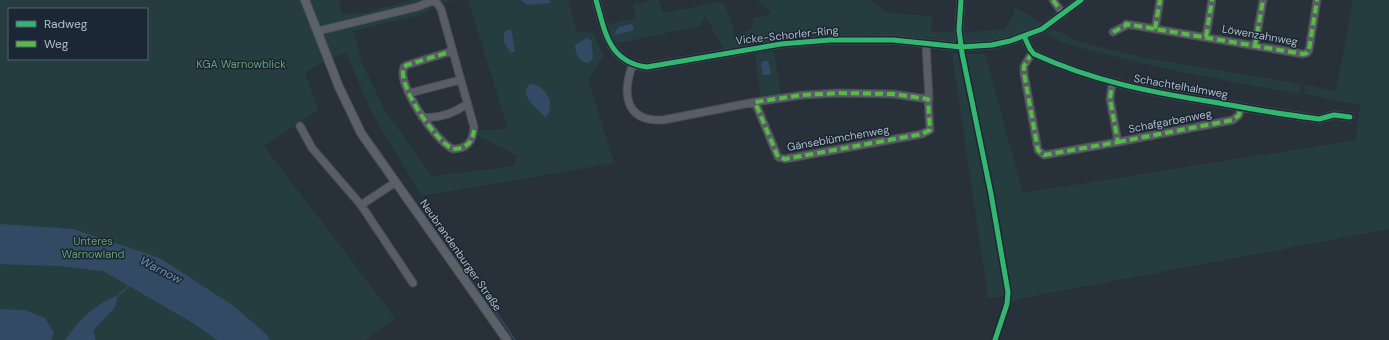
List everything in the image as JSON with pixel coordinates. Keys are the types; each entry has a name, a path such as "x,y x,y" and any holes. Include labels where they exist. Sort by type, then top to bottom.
{"main road":[{"name":"Neubrandenburger Straße","path":"305,0 351,114 362,133 507,340"}],"street":[{"path":"318,31 417,7 435,0 441,9 474,127 474,134 468,144 459,149 453,149 442,142 422,117 410,93 403,73 404,67 452,51"},
{"name":"Vicke-Schorler-Ring","path":"596,0 610,44 619,55 633,64 647,67 733,51 830,40 875,39 962,47 992,45 1024,36 1042,28 1081,0"},
{"path":"960,0 959,30 962,47"},
{"path":"1053,0 1063,14"},
{"path":"1155,29 1160,0"},
{"path":"1206,37 1212,0"},
{"path":"1255,46 1263,0"},
{"name":"Löwenzahnweg","path":"1113,32 1126,24 1303,54 1307,53 1317,0"},
{"path":"1024,36 1032,53"},
{"name":"Gänseblümchenweg","path":"756,102 775,154 778,157 785,159 927,132 931,126 926,44"},
{"name":"Schachtelhalmweg","path":"1032,53 1063,67 1112,84 1319,119 1334,115 1350,117"},
{"name":"Schafgarbenweg","path":"1032,53 1024,66 1024,73 1040,153 1048,156 1233,120 1240,115 1241,107"},
{"path":"633,64 626,82 626,95 628,102 635,111 648,119 663,120 756,102 803,95 838,93 893,94 929,99"},
{"path":"410,93 460,80"},
{"name":"Schafgarbenweg","path":"1112,84 1110,99 1118,142"},
{"path":"422,117 431,118 459,111 467,104"},
{"path":"300,126 312,148 361,204 413,283"},
{"path":"361,204 396,182"}],"green space":[{"path":"0,0 339,0 342,14 364,13 412,0 455,0 439,4 424,14 353,31 362,62 384,109 432,176 514,166 516,155 474,134 474,130 508,129 468,0 568,0 577,33 592,31 604,56 588,80 614,163 422,196 372,113 346,53 323,62 305,73 318,110 264,146 395,318 365,340 0,340"},
{"path":"659,0 663,13 716,3 724,3 736,36 752,29 753,18 772,14 758,0 871,0 887,13 932,16 931,31 960,33 1005,29 1013,16 1015,7 1041,23 1041,25 1015,36 989,42 976,43 935,41 935,38 930,38 929,40 879,35 849,35 802,38 724,49 705,16 700,26 619,43 613,39 608,24 636,18 633,4"},
{"path":"1353,0 1389,0 1389,229 1023,298 1007,304 1007,296 988,298 952,54 985,54 1023,193 1356,140 1360,105 1304,94 1305,85 1336,91"},
{"path":"1053,29 1083,43 1141,57 1301,84 1299,94 1177,71 1066,44 1045,33"},
{"path":"774,51 781,95 761,97 755,54"}],"water":[{"path":"521,0 551,1 550,3 527,5"},
{"path":"632,24 634,28 632,31 614,35 618,27"},
{"path":"507,30 511,30 515,52 510,52 504,42 504,33"},
{"path":"587,38 592,41 593,56 587,63 578,56 575,45"},
{"path":"763,61 768,61 771,73 769,75 763,75 761,64"},
{"path":"529,84 537,85 544,90 549,97 550,109 548,115 545,117 528,98 526,89"},
{"name":"Warnow","path":"0,224 73,229 160,258 235,307 267,335 270,340 217,340 193,323 103,271 58,266 0,264"},
{"path":"118,295 115,307 93,331 96,340 65,340 88,313 102,303"},
{"path":"0,309 25,310 45,318 54,333 51,340 0,340"}],"waterway":[{"path":"118,295 131,284"},
{"path":"486,298 515,340"}],"marked path":[{"path":"1053,0 1063,14"},
{"path":"1155,29 1160,0"},
{"path":"1206,37 1212,0"},
{"path":"1255,46 1263,0"},
{"path":"1113,32 1126,24 1303,54 1307,53 1309,50 1317,0"},
{"path":"446,53 404,67 403,75 406,86 419,112 437,136 453,149 462,148 468,144 472,138 474,130"},
{"path":"1032,53 1024,66 1024,73 1038,150 1044,155 1118,142 1110,99 1112,84"},
{"path":"839,93 893,94 928,99 930,130 922,134 785,159 778,157 755,102 803,95 839,93"},
{"path":"1118,142 1233,120 1239,115 1241,107"}],"cycle path":[{"path":"596,0 606,34 616,52 624,59 634,64 647,67 781,44 830,40 893,40 961,47 992,45 1010,41 1042,29 1081,0"},
{"path":"961,0 959,30 962,53 991,194 1008,292 1007,304 995,340"},
{"path":"1024,36 1034,54 1078,71 1144,90 1287,115 1319,119 1334,115 1350,117"}],"park label":[{"name":"KGA Warnowblick","path":"241,64"},
{"name":"Unteres Warnowland","path":"93,247"}]}
